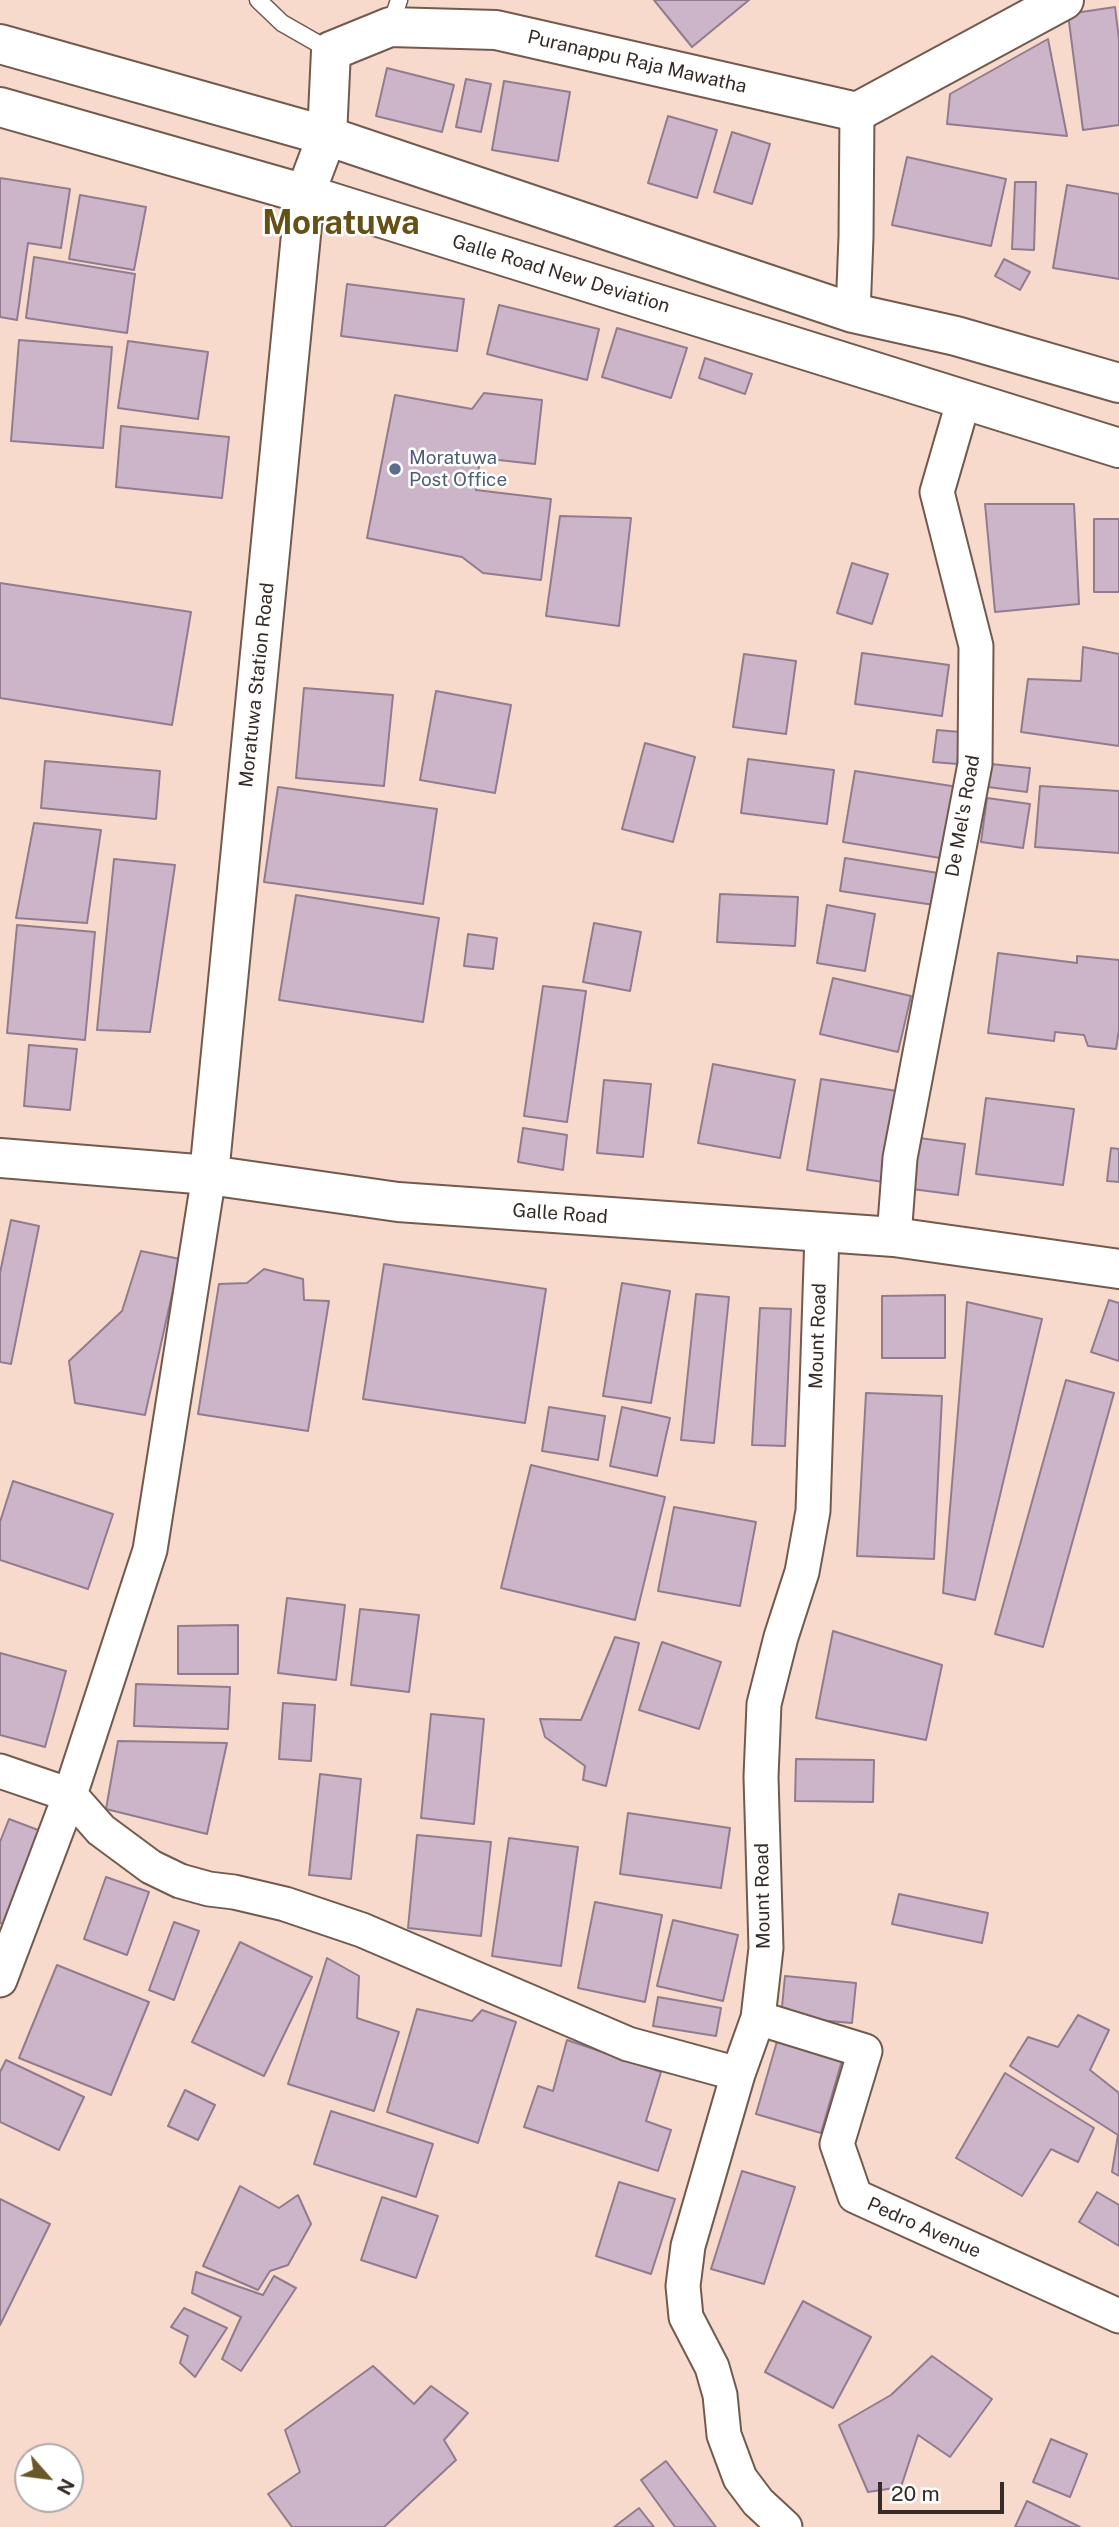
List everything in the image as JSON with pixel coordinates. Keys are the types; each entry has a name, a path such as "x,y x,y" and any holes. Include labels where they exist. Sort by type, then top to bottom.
{"main road":[{"path":"857,112 1064,0"},
{"name":"Puranappu Raja Mawatha","path":"331,51 395,14 496,30 857,112"},
{"path":"0,44 327,136 853,313 956,336 1119,383"},
{"path":"305,194 327,136 331,51"},
{"name":"Galle Road New Deviation","path":"0,107 305,194 1119,448"},
{"name":"Moratuwa Station Road","path":"209,1175 305,194"},
{"name":"Galle Road","path":"0,1158 209,1175 398,1202 894,1237 1119,1269"}],"street":[{"path":"853,313 857,112"},
{"name":"De Mel's Road","path":"894,1237 900,1158 975,764 976,646 937,492 964,399"},
{"path":"0,1980 71,1795 150,1550 209,1175"},
{"name":"Mount Road","path":"785,2527 758,2502 740,2478 724,2435 720,2395 712,2367 686,2317 683,2286 688,2246 738,2074 758,2018 766,1948 761,1777 764,1704 781,1637 802,1572 813,1511 822,1233"},
{"path":"0,1772 71,1795 101,1830 151,1867 180,1881 285,1904 349,1926 628,2044 738,2074"},
{"name":"Pedro Avenue","path":"758,2018 865,2051 837,2144 855,2196 1119,2316"}],"lane":[{"path":"258,0 282,23 331,51"}],"building":[{"path":"654,0 749,0 692,47"},
{"path":"1115,7 1119,39 1119,125 1083,130 1068,14"},
{"path":"1048,39 1067,136 947,124 950,94"},
{"path":"387,68 454,85 442,132 376,116"},
{"path":"466,79 491,84 481,132 456,127"},
{"path":"504,81 570,92 558,161 492,150"},
{"path":"668,116 717,130 697,198 648,183"},
{"path":"732,132 770,144 752,204 714,192"},
{"path":"907,157 1006,179 991,246 892,225"},
{"path":"0,178 70,189 61,248 28,243 17,320 0,317"},
{"path":"1015,182 1036,182 1034,250 1012,249"},
{"path":"1067,185 1119,194 1119,279 1053,268"},
{"path":"80,195 146,207 134,270 69,259"},
{"path":"34,257 135,274 127,333 26,318"},
{"path":"1004,259 1030,272 1020,290 995,276"},
{"path":"347,284 464,299 457,351 341,336"},
{"path":"499,305 599,329 587,380 487,354"},
{"path":"617,328 687,348 671,398 602,377"},
{"path":"19,340 112,347 103,448 11,441"},
{"path":"128,341 208,352 198,419 118,408"},
{"path":"705,358 752,374 745,394 699,378"},
{"path":"484,393 542,400 535,464 480,458 476,490 551,499 541,580 483,573 462,557 367,538 395,395 472,409"},
{"path":"121,426 229,437 222,498 116,487"},
{"path":"985,504 1074,504 1079,604 995,612"},
{"path":"560,516 631,518 619,626 546,616"},
{"path":"1094,519 1119,519 1119,592 1094,592"},
{"path":"852,563 888,574 872,624 837,613"},
{"path":"0,583 191,612 172,725 0,698"},
{"path":"1083,647 1119,654 1119,746 1021,732 1028,679 1081,681"},
{"path":"862,653 949,665 942,716 855,704"},
{"path":"744,654 796,661 786,734 733,727"},
{"path":"304,688 393,695 384,786 296,778"},
{"path":"436,691 511,705 495,793 420,780"},
{"path":"937,730 961,732 957,764 933,762"},
{"path":"645,743 695,757 673,842 622,829"},
{"path":"748,759 834,770 827,824 741,813"},
{"path":"45,761 160,771 156,819 41,808"},
{"path":"991,764 1030,768 1027,792 988,787"},
{"path":"855,771 958,787 946,859 843,842"},
{"path":"1040,786 1119,791 1119,853 1035,847"},
{"path":"278,787 437,809 423,904 264,882"},
{"path":"987,798 1030,804 1023,848 981,842"},
{"path":"34,823 101,830 87,923 16,918"},
{"path":"845,858 938,873 934,905 840,891"},
{"path":"114,859 175,865 150,1032 97,1030"},
{"path":"720,894 798,897 795,946 717,942"},
{"path":"296,895 439,918 423,1022 279,1000"},
{"path":"827,905 875,914 865,971 817,963"},
{"path":"594,923 641,932 630,991 583,982"},
{"path":"17,925 95,932 85,1040 7,1033"},
{"path":"468,934 497,938 493,969 464,966"},
{"path":"998,953 1077,963 1077,956 1119,960 1119,1030 1116,1049 1088,1046 1084,1035 1055,1032 1054,1041 988,1033"},
{"path":"833,978 911,996 898,1052 820,1034"},
{"path":"543,986 586,991 567,1122 524,1116"},
{"path":"29,1045 77,1049 70,1110 24,1106"},
{"path":"713,1064 795,1080 780,1158 698,1143"},
{"path":"821,1079 897,1091 883,1182 807,1170"},
{"path":"604,1080 651,1084 643,1157 597,1153"},
{"path":"986,1098 1074,1109 1063,1185 976,1174"},
{"path":"523,1128 567,1135 563,1170 518,1162"},
{"path":"919,1138 965,1144 958,1195 912,1189"},
{"path":"1111,1148 1119,1149 1119,1182 1107,1181"},
{"path":"11,1220 39,1226 11,1364 0,1362 0,1273"},
{"path":"141,1251 180,1259 145,1415 75,1403 69,1361 122,1311"},
{"path":"384,1264 546,1289 525,1423 363,1399"},
{"path":"264,1269 303,1279 304,1300 329,1301 308,1431 198,1414 219,1284 247,1283"},
{"path":"622,1283 670,1291 651,1403 603,1396"},
{"path":"696,1294 729,1297 714,1443 681,1440"},
{"path":"945,1295 945,1358 882,1358 882,1296"},
{"path":"1109,1300 1119,1303 1119,1361 1091,1352"},
{"path":"967,1302 1042,1319 975,1600 943,1593"},
{"path":"760,1308 791,1309 785,1446 752,1445"},
{"path":"1066,1380 1114,1393 1043,1647 995,1634"},
{"path":"866,1393 942,1396 934,1559 857,1556"},
{"path":"549,1407 605,1416 598,1460 542,1451"},
{"path":"622,1407 670,1418 657,1476 610,1466"},
{"path":"531,1465 665,1497 635,1620 501,1588"},
{"path":"13,1481 113,1514 88,1589 0,1560 0,1522"},
{"path":"674,1507 756,1522 740,1606 658,1591"},
{"path":"287,1598 345,1605 336,1680 278,1673"},
{"path":"360,1609 419,1615 409,1692 351,1685"},
{"path":"238,1625 238,1674 178,1674 178,1626"},
{"path":"833,1631 942,1665 926,1740 816,1718"},
{"path":"615,1637 639,1643 606,1786 583,1780 585,1766 545,1737 540,1719 581,1720"},
{"path":"662,1642 721,1662 699,1729 639,1710"},
{"path":"0,1653 66,1671 45,1747 0,1735"},
{"path":"136,1684 230,1687 228,1729 134,1726"},
{"path":"283,1703 315,1705 311,1761 279,1759"},
{"path":"431,1714 484,1719 474,1824 421,1818"},
{"path":"118,1741 227,1743 207,1834 106,1809"},
{"path":"796,1759 874,1760 873,1802 795,1801"},
{"path":"320,1774 361,1779 351,1879 309,1875"},
{"path":"628,1813 730,1828 721,1888 620,1874"},
{"path":"9,1819 46,1833 10,1927 0,1923 0,1842"},
{"path":"417,1835 491,1842 481,1936 408,1928"},
{"path":"509,1838 578,1847 561,1966 492,1956"},
{"path":"106,1877 149,1892 127,1955 84,1939"},
{"path":"899,1894 988,1913 982,1943 892,1924"},
{"path":"595,1902 662,1915 645,2002 578,1988"},
{"path":"673,1920 738,1935 723,2001 657,1986"},
{"path":"174,1922 199,1931 174,2000 149,1990"},
{"path":"240,1942 312,1977 264,2076 192,2042"},
{"path":"327,1958 359,1976 357,2018 399,2032 374,2111 288,2084"},
{"path":"57,1965 149,2002 111,2095 19,2058"},
{"path":"785,1976 856,1983 852,2023 781,2017"},
{"path":"658,1997 721,2008 716,2036 653,2026"},
{"path":"417,2009 472,2021 482,2010 516,2022 478,2143 387,2112"},
{"path":"1078,2015 1109,2030 1090,2070 1119,2093 1119,2176 1112,2172 1118,2135 1010,2066 1028,2037 1058,2047"},
{"path":"778,2038 843,2057 821,2133 756,2114"},
{"path":"567,2040 661,2072 646,2121 671,2130 658,2171 524,2127 538,2086 553,2091"},
{"path":"6,2060 84,2097 59,2150 0,2122 0,2072"},
{"path":"1005,2073 1094,2128 1078,2162 1051,2149 1022,2196 956,2158"},
{"path":"185,2090 215,2105 198,2140 168,2126"},
{"path":"331,2111 433,2144 416,2197 314,2164"},
{"path":"742,2171 795,2187 764,2284 711,2269"},
{"path":"619,2182 675,2199 651,2274 596,2256"},
{"path":"240,2186 279,2208 298,2195 311,2224 288,2265 270,2271 258,2290 203,2266"},
{"path":"1097,2192 1119,2205 1119,2246 1079,2222"},
{"path":"382,2197 438,2216 416,2278 361,2260"},
{"path":"0,2199 50,2224 0,2325"},
{"path":"196,2272 263,2295 274,2276 296,2288 241,2371 222,2359 241,2317 192,2293"},
{"path":"803,2301 871,2337 833,2408 765,2372"},
{"path":"184,2308 227,2328 195,2377 180,2363 188,2336 171,2327"},
{"path":"932,2356 992,2399 950,2457 918,2435 901,2487 868,2492 839,2425 891,2395"},
{"path":"373,2366 414,2404 431,2386 468,2413 444,2440 456,2460 384,2527 292,2527 268,2494 300,2472 285,2430"},
{"path":"1051,2439 1087,2454 1070,2497 1033,2482"},
{"path":"666,2461 716,2527 675,2527 641,2480"},
{"path":"1027,2501 1080,2527 1015,2527"},
{"path":"639,2508 654,2527 614,2527"}],"place":[{"name":"Moratuwa Post Office","path":"395,469"}],"district":[{"name":"Moratuwa","path":"341,224"}]}
